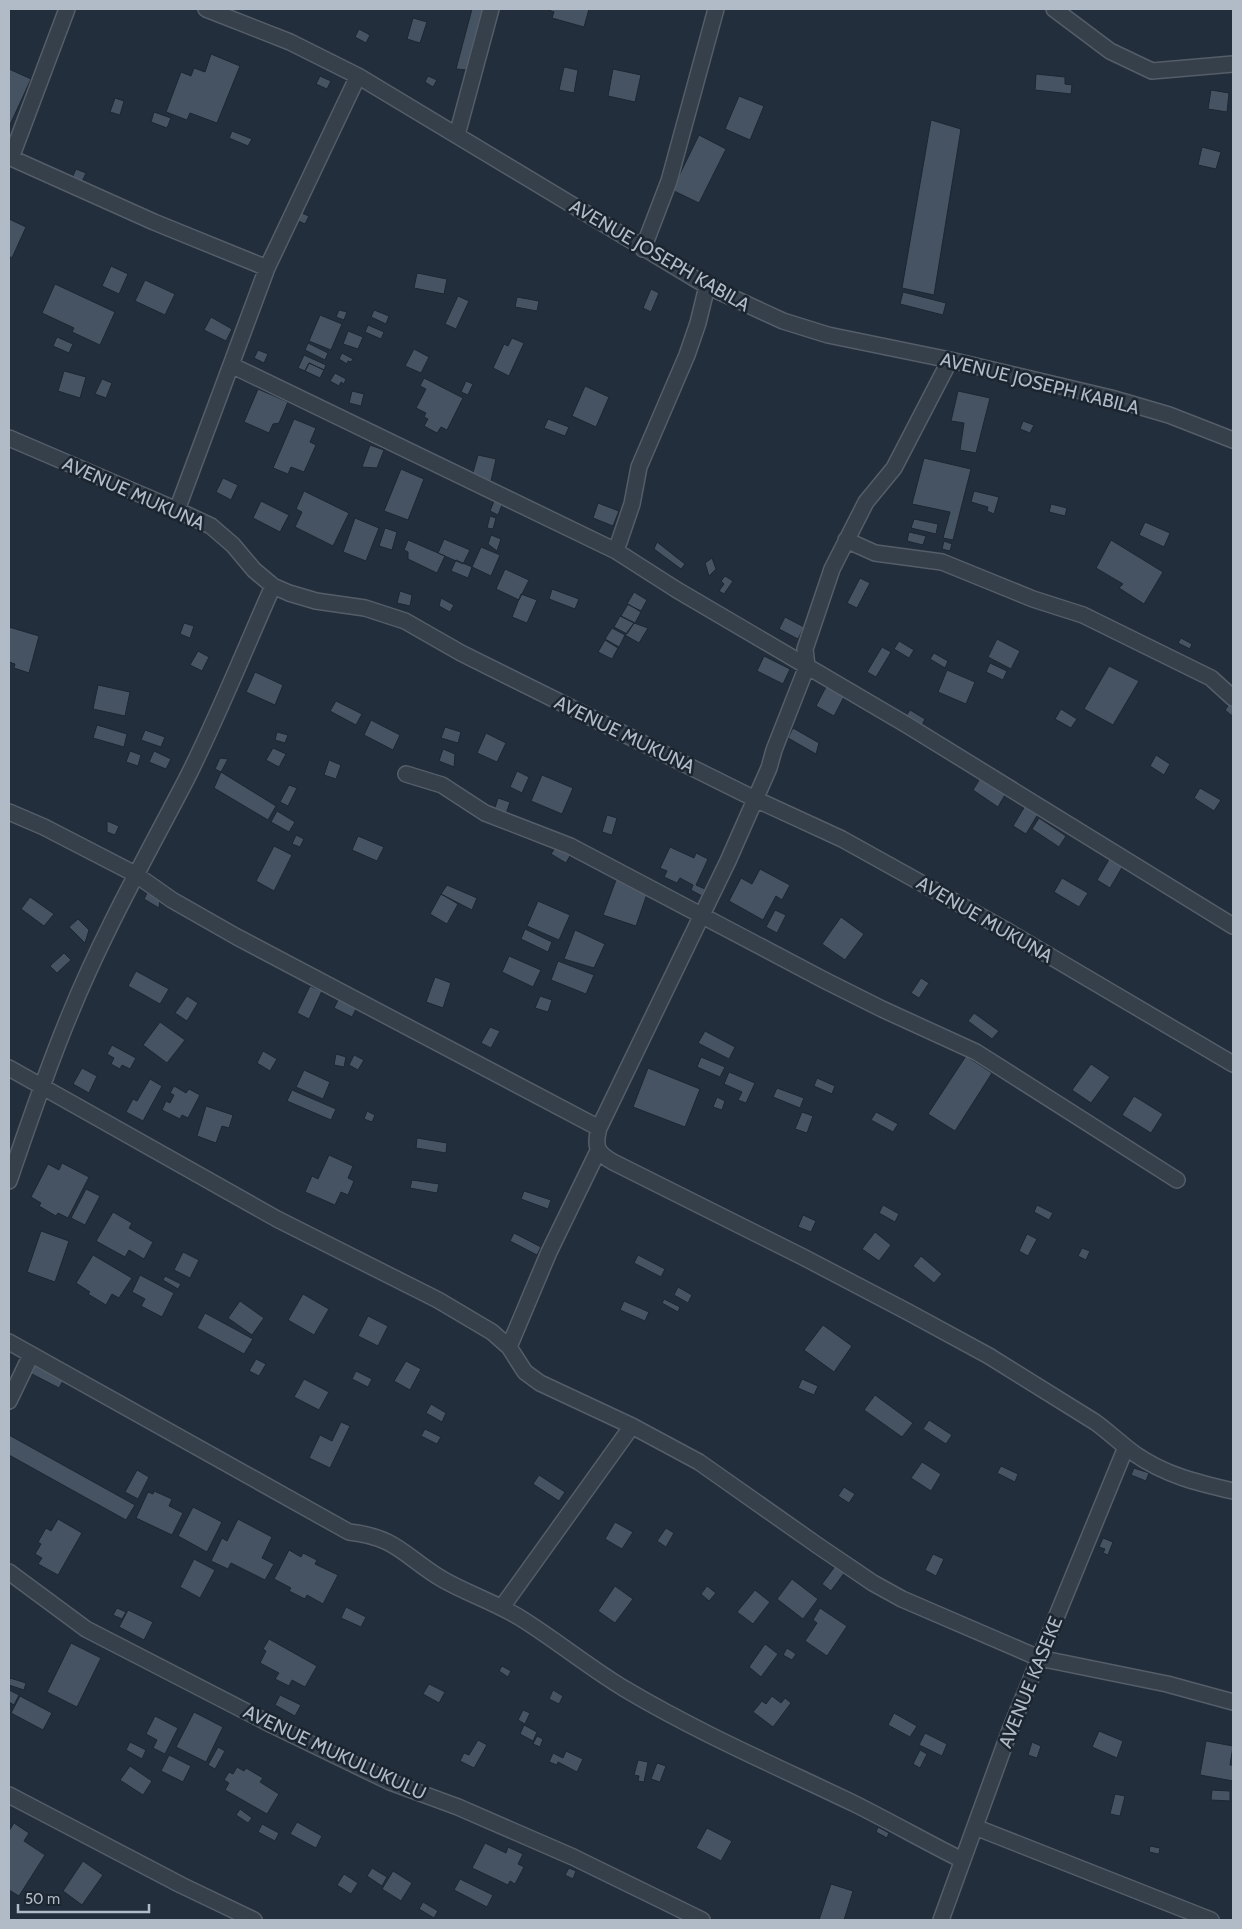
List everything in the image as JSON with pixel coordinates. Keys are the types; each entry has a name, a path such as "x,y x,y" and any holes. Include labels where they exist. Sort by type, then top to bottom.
{"street":[{"path":"67,9 10,158 154,222 267,268"},
{"name":"AVENUE JOSEPH KABILA","path":"206,9 241,15 323,57 457,135 707,286 783,321 828,335 950,360 1111,398 1169,416 1233,440"},
{"path":"457,135 491,9"},
{"path":"643,249 669,180 716,9"},
{"path":"1054,9 1110,51 1152,71 1233,64"},
{"path":"177,510 267,268 358,76"},
{"path":"616,551 632,504 639,466 687,354 698,323 707,286"},
{"path":"509,1347 549,1252 598,1151 596,1139 599,1128 728,861 769,768 774,750 807,666 805,649 832,569 866,502 894,468 950,360"},
{"path":"231,365 616,551 677,590 906,725 1233,926"},
{"name":"AVENUE MUKUNA","path":"9,438 211,526 234,545 262,579 274,586 289,593 316,601 365,608 405,621 461,653 755,799 842,840 928,887 1233,1064"},
{"path":"846,540 875,553 942,562 1033,599 1083,615 1211,678 1233,698"},
{"path":"9,1182 41,1087 70,1013 135,874 187,778 274,586"},
{"path":"406,774 442,785 486,813 570,846 882,1009 976,1052 1177,1180"},
{"path":"9,812 44,827 135,874 172,900 237,937 599,1128"},
{"path":"9,1068 278,1219 438,1300 492,1332 509,1347 525,1372 540,1383 632,1426 699,1462 873,1583 902,1599 1039,1658 1167,1684 1233,1702"},
{"path":"598,1151 613,1162 805,1258 989,1356 1095,1422 1126,1447 1162,1470 1198,1483 1233,1490"},
{"path":"9,1342 349,1532 375,1536 395,1544 430,1572 476,1597 502,1607 626,1689 758,1759 857,1805 962,1860"},
{"path":"9,1401 31,1355"},
{"path":"502,1607 632,1426"},
{"name":"AVENUE KASEKE","path":"942,1920 1010,1730 1126,1447"},
{"name":"AVENUE MUKULUKULU","path":"9,1572 86,1629 272,1725 390,1782 458,1807 574,1857 702,1920"},
{"path":"9,1795 181,1885 254,1920"},
{"path":"975,1827 1211,1920"}],"building":[{"path":"472,9 484,9 468,70 456,69"},
{"path":"546,9 589,9 584,27 552,18 554,12"},
{"path":"413,18 427,22 420,43 407,39"},
{"path":"359,29 370,35 366,43 355,37"},
{"path":"211,54 240,66 217,123 190,113 187,120 166,112 181,72 191,76 194,68 205,72"},
{"path":"564,67 578,70 574,93 559,90"},
{"path":"9,69 31,79 9,127"},
{"path":"613,69 641,75 635,102 608,96"},
{"path":"1036,74 1065,77 1065,84 1072,85 1071,94 1035,90"},
{"path":"320,76 331,81 327,89 316,84"},
{"path":"428,76 437,80 433,87 425,82"},
{"path":"1211,90 1229,93 1227,112 1208,109"},
{"path":"739,96 764,106 750,140 725,129"},
{"path":"115,98 124,101 120,115 110,112"},
{"path":"154,112 171,118 167,128 151,122"},
{"path":"931,120 961,129 934,295 902,288"},
{"path":"232,131 252,139 248,146 229,138"},
{"path":"699,135 726,149 699,203 672,190"},
{"path":"1202,147 1221,152 1216,169 1198,165"},
{"path":"76,169 86,173 80,186 70,182"},
{"path":"299,212 309,216 305,224 296,220"},
{"path":"9,219 26,227 12,258 9,256"},
{"path":"111,266 128,274 119,294 102,286"},
{"path":"417,273 447,279 444,294 414,288"},
{"path":"145,280 175,294 165,315 135,301"},
{"path":"55,284 115,312 100,345 72,332 74,328 42,313"},
{"path":"651,289 659,293 651,312 643,308"},
{"path":"903,292 946,303 943,315 900,304"},
{"path":"458,296 469,301 456,329 445,324"},
{"path":"517,297 539,301 537,311 515,307"},
{"path":"339,310 347,312 344,320 336,317"},
{"path":"374,310 389,316 386,324 371,317"},
{"path":"320,315 342,324 331,350 309,341"},
{"path":"211,317 232,329 226,341 204,330"},
{"path":"368,325 384,332 381,339 365,332"},
{"path":"348,331 363,337 358,349 343,344"},
{"path":"57,337 73,344 69,353 53,346"},
{"path":"512,338 524,343 509,376 493,368 504,344 508,346"},
{"path":"308,343 328,353 325,360 305,350"},
{"path":"414,349 429,357 421,373 405,366"},
{"path":"258,350 268,354 264,363 254,358"},
{"path":"342,353 353,359 351,362 348,361 347,364 339,359"},
{"path":"304,355 326,365 324,370 309,363 305,371 298,368"},
{"path":"309,363 324,370 320,378 305,371"},
{"path":"64,371 86,377 80,398 58,391"},
{"path":"335,373 346,379 344,384 341,382 339,386 330,381"},
{"path":"424,378 463,398 447,430 441,427 437,433 424,426 428,419 424,417 426,413 416,408 426,389 420,386"},
{"path":"102,379 112,383 106,398 95,394"},
{"path":"466,381 473,384 468,395 461,392"},
{"path":"585,386 609,397 596,427 572,416"},
{"path":"258,389 288,402 279,423 273,424 269,433 244,422"},
{"path":"352,391 364,394 361,406 349,403"},
{"path":"958,391 990,398 976,453 960,450 964,423 951,421"},
{"path":"294,419 316,428 310,442 316,445 304,472 291,467 288,474 273,468"},
{"path":"548,419 569,427 565,436 544,428"},
{"path":"1023,421 1034,425 1030,433 1020,429"},
{"path":"370,445 384,450 377,468 362,467"},
{"path":"478,455 496,459 491,481 472,476"},
{"path":"924,458 971,469 953,540 943,538 950,512 912,504"},
{"path":"401,469 424,479 408,520 384,511"},
{"path":"223,478 238,485 231,500 216,492"},
{"path":"304,491 349,513 333,546 295,527 302,512 296,509"},
{"path":"974,491 999,497 994,514 987,511 988,507 971,502"},
{"path":"496,496 504,500 498,515 490,511"},
{"path":"261,501 289,515 280,532 253,518"},
{"path":"598,503 619,511 613,526 593,518"},
{"path":"1051,504 1067,508 1065,516 1049,512"},
{"path":"490,516 496,518 493,529 487,528"},
{"path":"355,518 379,528 366,561 343,552"},
{"path":"914,519 938,524 936,534 911,528"},
{"path":"1145,522 1170,533 1164,547 1139,535"},
{"path":"385,528 397,532 392,550 379,546"},
{"path":"909,532 926,536 923,545 907,541"},
{"path":"491,535 501,539 497,551 488,544"},
{"path":"444,539 470,550 463,564 438,553"},
{"path":"408,540 445,556 437,573 408,559 408,552 404,550"},
{"path":"1111,540 1163,572 1144,604 1119,588 1123,584 1096,568"},
{"path":"944,541 952,544 950,551 942,549"},
{"path":"657,542 685,564 681,569 654,549"},
{"path":"481,547 500,555 491,576 472,567"},
{"path":"712,558 716,569 709,576 705,563"},
{"path":"456,560 472,567 468,578 451,571"},
{"path":"505,569 529,580 519,600 496,589"},
{"path":"725,576 733,581 724,594 719,591 724,584 721,581"},
{"path":"860,578 870,583 857,608 847,603"},
{"path":"552,589 579,599 575,609 549,599"},
{"path":"400,591 412,595 410,606 397,603"},
{"path":"634,592 647,600 641,611 627,604"},
{"path":"521,594 537,600 527,623 512,617"},
{"path":"441,598 454,605 450,612 439,606"},
{"path":"628,604 641,612 635,623 621,616"},
{"path":"620,616 634,623 627,634 614,627"},
{"path":"785,617 804,627 798,639 779,629"},
{"path":"184,623 194,626 190,638 180,634"},
{"path":"634,623 648,628 639,643 625,635"},
{"path":"9,627 39,636 29,673 14,668 15,664 9,662"},
{"path":"612,628 625,635 619,647 605,639"},
{"path":"1181,638 1192,644 1190,649 1178,643"},
{"path":"997,639 1020,651 1011,669 988,657"},
{"path":"605,640 618,648 612,659 598,652"},
{"path":"899,641 914,650 909,658 894,649"},
{"path":"882,647 891,652 876,677 867,672"},
{"path":"198,651 209,657 202,671 190,665"},
{"path":"934,653 948,661 945,668 930,659"},
{"path":"764,656 790,669 783,684 757,671"},
{"path":"990,663 1007,671 1003,680 986,672"},
{"path":"1109,666 1139,681 1113,725 1084,709"},
{"path":"947,670 975,682 966,704 938,692"},
{"path":"255,672 283,685 275,705 246,692"},
{"path":"98,685 130,692 125,716 93,709"},
{"path":"827,685 845,695 834,716 816,706"},
{"path":"336,701 362,714 356,725 330,711"},
{"path":"1230,703 1233,706 1232,716 1225,710"},
{"path":"1061,709 1077,719 1071,728 1055,719"},
{"path":"910,710 925,719 922,725 906,716"},
{"path":"371,720 400,735 393,750 364,735"},
{"path":"97,725 127,734 124,747 93,738"},
{"path":"445,727 461,732 458,743 441,738"},
{"path":"793,728 819,743 816,754 788,738"},
{"path":"145,730 165,737 161,747 141,740"},
{"path":"277,732 288,735 285,743 275,740"},
{"path":"486,733 506,743 497,762 477,753"},
{"path":"273,748 286,754 279,767 266,760"},
{"path":"443,749 455,754 454,767 439,761"},
{"path":"130,751 141,755 138,766 126,762"},
{"path":"154,751 171,759 166,769 149,762"},
{"path":"1156,755 1170,764 1164,775 1150,766"},
{"path":"220,758 228,759 221,772 215,769"},
{"path":"329,760 341,765 336,779 324,775"},
{"path":"517,771 529,777 522,793 510,787"},
{"path":"221,772 276,806 268,820 214,788"},
{"path":"542,775 573,788 562,814 531,801"},
{"path":"981,777 1006,793 998,807 973,790"},
{"path":"289,785 297,788 288,806 280,802"},
{"path":"1200,788 1221,800 1214,811 1194,798"},
{"path":"498,798 510,802 506,814 494,811"},
{"path":"1025,806 1038,814 1026,834 1013,826"},
{"path":"277,811 295,822 289,832 271,822"},
{"path":"607,815 617,818 612,835 602,832"},
{"path":"1039,818 1066,836 1059,847 1032,829"},
{"path":"107,821 119,826 115,835 107,832"},
{"path":"296,835 304,839 300,847 292,844"},
{"path":"358,836 384,847 377,861 352,850"},
{"path":"557,845 571,854 566,863 551,854"},
{"path":"274,846 292,855 274,891 256,881"},
{"path":"670,847 694,858 696,853 708,859 696,885 705,889 702,896 691,890 693,885 680,878 677,883 664,877 667,871 660,868"},
{"path":"1111,856 1124,864 1110,888 1097,880"},
{"path":"760,869 790,885 782,900 776,896 763,920 729,901 741,878 752,884"},
{"path":"1062,878 1088,893 1079,907 1054,892"},
{"path":"616,880 648,891 636,926 603,915"},
{"path":"447,885 477,898 472,910 441,894"},
{"path":"148,891 160,898 159,908 144,899"},
{"path":"441,894 458,904 447,924 430,914"},
{"path":"30,897 54,914 44,926 21,909"},
{"path":"538,901 570,915 559,940 527,926"},
{"path":"775,910 786,915 777,933 766,927"},
{"path":"841,917 864,934 845,960 822,944"},
{"path":"78,919 89,930 85,943 69,927"},
{"path":"525,929 552,942 548,952 521,939"},
{"path":"575,930 605,944 594,968 564,959"},
{"path":"64,953 71,960 57,973 50,966"},
{"path":"509,956 541,970 533,987 502,972"},
{"path":"558,961 594,975 586,994 551,980"},
{"path":"136,971 169,989 160,1004 128,986"},
{"path":"435,977 451,983 443,1008 426,1002"},
{"path":"921,978 929,983 919,998 911,993"},
{"path":"310,986 322,991 309,1019 297,1013"},
{"path":"187,996 198,1003 187,1021 175,1013"},
{"path":"540,996 552,1000 548,1012 535,1008"},
{"path":"339,998 357,1007 352,1017 334,1008"},
{"path":"974,1013 999,1031 992,1039 968,1021"},
{"path":"160,1022 185,1040 167,1063 143,1045"},
{"path":"490,1027 500,1031 491,1048 481,1043"},
{"path":"705,1031 735,1047 729,1059 698,1043"},
{"path":"112,1045 136,1058 130,1069 122,1065 120,1069 111,1064 114,1058 107,1054"},
{"path":"263,1051 277,1059 270,1071 257,1063"},
{"path":"336,1054 346,1057 344,1067 334,1065"},
{"path":"354,1055 364,1060 358,1070 349,1065"},
{"path":"966,1056 992,1073 955,1131 928,1114"},
{"path":"701,1057 725,1067 720,1077 697,1067"},
{"path":"1091,1064 1110,1077 1091,1103 1072,1090"},
{"path":"82,1068 97,1076 89,1093 73,1084"},
{"path":"648,1068 700,1089 685,1127 633,1107"},
{"path":"304,1070 330,1082 323,1099 296,1087"},
{"path":"729,1072 755,1083 746,1103 738,1100 742,1092 724,1084"},
{"path":"817,1078 835,1086 832,1094 814,1086"},
{"path":"150,1079 162,1086 143,1121 126,1112 133,1099 137,1101"},
{"path":"174,1086 186,1093 189,1089 200,1095 188,1118 182,1115 180,1119 162,1110 166,1101 170,1103 174,1095 170,1093"},
{"path":"777,1088 804,1098 800,1108 773,1097"},
{"path":"292,1090 336,1109 331,1120 287,1101"},
{"path":"1134,1096 1163,1114 1151,1133 1122,1115"},
{"path":"717,1097 725,1101 722,1110 713,1107"},
{"path":"206,1106 233,1115 229,1128 222,1126 216,1143 197,1136"},
{"path":"367,1111 375,1115 372,1122 364,1119"},
{"path":"802,1112 813,1116 807,1133 795,1129"},
{"path":"876,1112 898,1124 893,1132 871,1120"},
{"path":"417,1138 447,1143 446,1153 416,1148"},
{"path":"329,1155 353,1166 348,1178 354,1181 348,1195 341,1192 335,1205 305,1192 312,1176 318,1179"},
{"path":"62,1163 89,1177 68,1218 58,1213 56,1216 39,1206 41,1203 31,1197 48,1164 59,1170"},
{"path":"412,1180 439,1184 437,1193 410,1188"},
{"path":"86,1189 100,1196 85,1225 71,1218"},
{"path":"524,1191 551,1200 548,1209 521,1199"},
{"path":"883,1205 899,1214 895,1222 879,1213"},
{"path":"1037,1205 1053,1213 1049,1220 1034,1212"},
{"path":"113,1212 132,1223 129,1228 153,1242 144,1259 129,1250 125,1257 96,1241"},
{"path":"803,1215 816,1221 811,1232 798,1227"},
{"path":"41,1231 69,1241 55,1282 27,1272"},
{"path":"875,1232 891,1245 879,1261 862,1249"},
{"path":"514,1233 541,1247 537,1255 510,1241"},
{"path":"1027,1234 1037,1239 1028,1256 1019,1251"},
{"path":"1082,1248 1090,1251 1086,1260 1078,1256"},
{"path":"183,1252 199,1260 190,1278 174,1270"},
{"path":"93,1255 132,1278 119,1298 112,1294 106,1305 88,1294 90,1292 76,1283"},
{"path":"638,1255 665,1269 661,1277 634,1263"},
{"path":"921,1256 942,1274 934,1283 913,1266"},
{"path":"140,1275 174,1293 162,1317 141,1306 145,1299 132,1292"},
{"path":"165,1276 181,1284 178,1289 163,1280"},
{"path":"678,1287 692,1295 688,1303 674,1295"},
{"path":"303,1294 329,1309 314,1335 288,1320"},
{"path":"664,1299 680,1307 678,1312 662,1303"},
{"path":"240,1301 264,1318 252,1335 228,1318"},
{"path":"624,1301 649,1312 645,1321 620,1310"},
{"path":"205,1313 253,1339 244,1354 197,1328"},
{"path":"368,1316 388,1326 378,1346 358,1336"},
{"path":"823,1325 852,1346 834,1372 804,1350"},
{"path":"256,1359 266,1364 259,1376 249,1371"},
{"path":"406,1361 421,1369 410,1390 394,1381"},
{"path":"34,1365 63,1381 59,1388 30,1373"},
{"path":"356,1371 372,1379 368,1387 352,1379"},
{"path":"304,1379 329,1392 319,1410 294,1397"},
{"path":"802,1379 818,1386 814,1395 798,1388"},
{"path":"875,1395 913,1423 902,1437 864,1410"},
{"path":"431,1404 446,1413 442,1422 426,1413"},
{"path":"929,1420 952,1435 946,1444 923,1429"},
{"path":"341,1422 350,1426 330,1468 309,1458 320,1435 332,1441"},
{"path":"425,1429 441,1437 437,1444 421,1436"},
{"path":"9,1435 135,1505 126,1520 9,1455"},
{"path":"922,1462 941,1474 931,1491 911,1478"},
{"path":"1001,1466 1018,1474 1015,1482 997,1473"},
{"path":"1134,1468 1149,1473 1146,1481 1131,1475"},
{"path":"137,1470 149,1477 138,1499 125,1492"},
{"path":"539,1475 565,1492 559,1501 533,1484"},
{"path":"844,1487 855,1494 849,1503 838,1496"},
{"path":"154,1491 172,1499 169,1506 183,1513 172,1535 136,1518 148,1492 153,1494"},
{"path":"193,1507 222,1522 207,1552 178,1536"},
{"path":"58,1519 82,1533 58,1575 38,1564 42,1558 35,1554 41,1544 38,1542 46,1528 51,1531"},
{"path":"238,1519 272,1537 262,1558 274,1564 265,1580 231,1563 228,1569 211,1561 222,1538 227,1541"},
{"path":"615,1522 633,1532 622,1549 605,1539"},
{"path":"666,1528 674,1533 666,1547 657,1541"},
{"path":"1103,1538 1113,1542 1108,1555 1103,1553 1105,1549 1099,1547"},
{"path":"289,1550 301,1557 303,1553 317,1560 315,1564 338,1575 323,1604 307,1595 305,1599 289,1591 291,1588 274,1579"},
{"path":"933,1554 944,1559 936,1576 925,1570"},
{"path":"194,1559 215,1570 200,1598 180,1587"},
{"path":"836,1565 845,1572 831,1591 822,1584"},
{"path":"792,1579 818,1599 803,1619 777,1599"},
{"path":"615,1586 633,1599 615,1623 598,1611"},
{"path":"707,1586 716,1593 709,1601 701,1594"},
{"path":"755,1590 770,1602 753,1624 737,1612"},
{"path":"346,1607 366,1617 361,1627 341,1618"},
{"path":"117,1608 126,1612 122,1619 113,1615"},
{"path":"820,1608 847,1626 827,1656 805,1641 817,1623 813,1620"},
{"path":"128,1610 153,1622 144,1640 119,1627"},
{"path":"269,1639 317,1666 305,1687 292,1680 289,1686 275,1679 279,1673 260,1663 266,1651 263,1649"},
{"path":"71,1643 101,1658 77,1707 47,1692"},
{"path":"765,1644 778,1654 761,1677 749,1667"},
{"path":"787,1648 796,1654 792,1660 783,1655"},
{"path":"502,1666 511,1671 508,1677 499,1671"},
{"path":"10,1678 26,1683 24,1690 9,1685"},
{"path":"429,1684 445,1692 439,1703 423,1694"},
{"path":"9,1690 19,1695 14,1705 9,1702"},
{"path":"553,1690 563,1696 559,1704 549,1699"},
{"path":"280,1695 301,1705 295,1716 275,1705"},
{"path":"20,1696 52,1713 43,1730 11,1713"},
{"path":"772,1696 781,1703 785,1698 791,1703 773,1727 753,1712 762,1701 766,1704"},
{"path":"523,1710 530,1713 525,1724 518,1720"},
{"path":"194,1712 223,1727 206,1762 176,1747"},
{"path":"894,1713 917,1726 910,1737 888,1725"},
{"path":"155,1716 178,1728 165,1754 153,1748 157,1740 146,1734"},
{"path":"524,1725 537,1732 533,1741 520,1734"},
{"path":"1099,1731 1123,1741 1117,1758 1092,1747"},
{"path":"925,1733 947,1744 942,1756 919,1745"},
{"path":"537,1736 543,1739 540,1747 533,1744"},
{"path":"478,1740 487,1745 474,1768 460,1761 464,1753 469,1755"},
{"path":"1206,1741 1233,1746 1230,1765 1233,1765 1233,1781 1200,1775"},
{"path":"130,1742 146,1750 142,1759 126,1750"},
{"path":"1032,1742 1041,1746 1037,1758 1028,1755"},
{"path":"218,1747 225,1751 215,1769 208,1765"},
{"path":"920,1750 927,1754 920,1768 913,1764"},
{"path":"566,1751 583,1759 577,1772 558,1762 557,1765 549,1762 553,1753 563,1758"},
{"path":"169,1755 191,1766 183,1782 161,1771"},
{"path":"638,1760 648,1762 644,1782 638,1781 639,1776 634,1775"},
{"path":"657,1763 666,1766 660,1782 651,1779"},
{"path":"130,1766 152,1781 143,1795 120,1780"},
{"path":"237,1767 244,1771 246,1768 263,1778 260,1782 279,1794 267,1814 225,1790 229,1783 224,1780 229,1772 233,1774"},
{"path":"1212,1790 1230,1791 1230,1801 1211,1800"},
{"path":"1115,1794 1125,1796 1120,1816 1110,1814"},
{"path":"240,1809 252,1818 248,1823 236,1815"},
{"path":"297,1822 322,1836 316,1848 290,1834"},
{"path":"14,1823 29,1833 24,1841 45,1855 19,1896 9,1890 9,1831"},
{"path":"262,1824 279,1833 275,1841 258,1832"},
{"path":"878,1827 889,1833 887,1838 876,1832"},
{"path":"707,1828 732,1841 721,1861 696,1848"},
{"path":"485,1843 506,1853 508,1847 523,1854 518,1864 524,1867 515,1884 510,1881 508,1885 472,1868"},
{"path":"1150,1846 1160,1848 1159,1854 1149,1852"},
{"path":"83,1861 103,1875 82,1905 63,1891"},
{"path":"372,1868 387,1877 382,1886 367,1876"},
{"path":"569,1868 576,1871 573,1879 565,1875"},
{"path":"393,1871 412,1883 401,1901 382,1889"},
{"path":"344,1874 358,1883 351,1894 337,1885"},
{"path":"460,1879 493,1895 487,1907 454,1890"},
{"path":"831,1884 853,1891 844,1920 819,1920"},
{"path":"423,1902 438,1911 434,1918 419,1909"}]}
